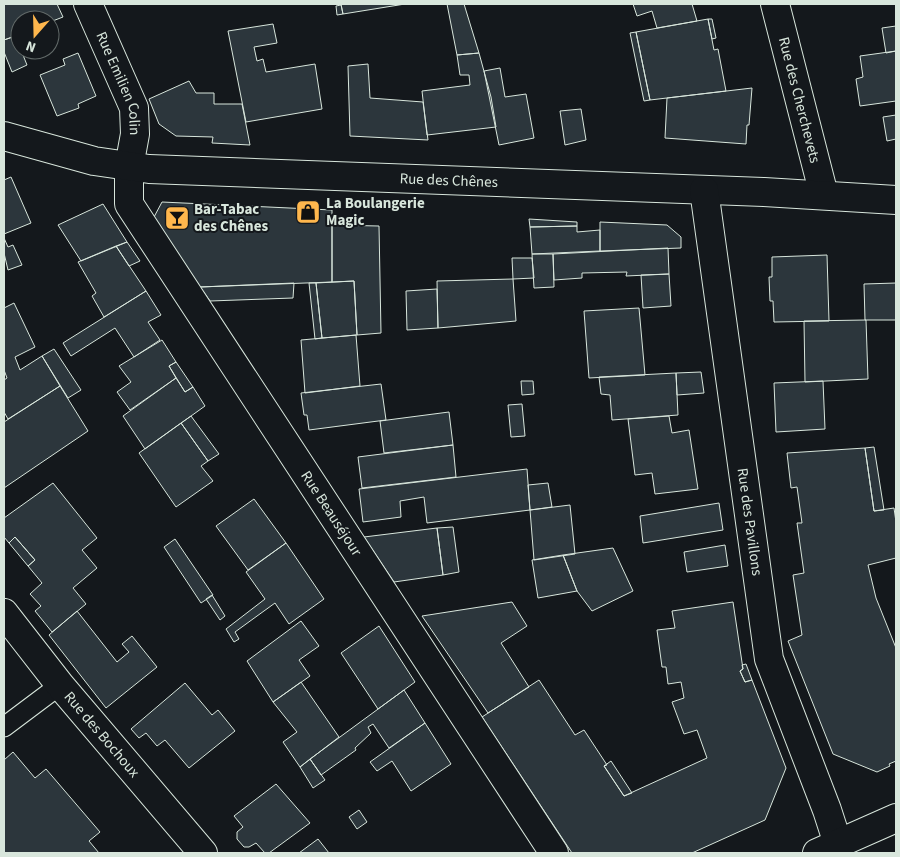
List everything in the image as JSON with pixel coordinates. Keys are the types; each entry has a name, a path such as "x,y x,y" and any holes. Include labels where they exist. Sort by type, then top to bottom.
{"street":[{"name":"Rue Emilien Colin","path":"88,4 134,108 135,134 129,167"},
{"name":"Rue des Cherchevets","path":"775,4 824,195"},
{"name":"Rue des Chênes","path":"4,136 94,160 149,169 704,190 896,200"},
{"name":"Rue Beauséjour","path":"129,167 129,204 554,853"},
{"name":"Rue des Pavillons","path":"704,190 769,659 826,810 828,848"},
{"name":"Rue des Bochoux","path":"4,613 60,685 203,853"},
{"path":"828,848 896,818"}],"lane":[{"path":"4,727 60,685"}],"building":[{"path":"4,4 57,4 60,10 10,10 10,38 4,40"},
{"path":"341,4 405,4 343,14"},
{"path":"447,4 464,4 479,53 457,55"},
{"path":"633,4 692,4 697,21 657,28 652,11 637,16"},
{"path":"341,5 343,14 337,15 336,6"},
{"path":"708,19 714,50 718,49 726,91 650,100 636,32"},
{"path":"708,19 712,19 716,38 712,39"},
{"path":"273,24 277,43 254,47 257,61 263,59 266,72 315,64 322,109 246,122 228,31"},
{"path":"896,26 896,51 886,53 882,28"},
{"path":"636,32 650,100 644,101 630,33"},
{"path":"10,38 10,60 25,60 27,65 12,72 4,52 4,40"},
{"path":"896,51 896,101 860,106 856,79 863,77 860,56"},
{"path":"78,53 96,96 78,104 79,108 57,116 40,75 65,65 63,59"},
{"path":"479,53 491,97 496,127 427,135 422,91 470,85 469,75 460,75 457,55"},
{"path":"368,64 370,98 423,102 428,140 350,136 348,66"},
{"path":"500,68 505,97 526,94 534,138 499,145 484,71"},
{"path":"189,81 196,93 214,93 214,104 242,104 250,145 212,143 213,137 176,136 159,124 149,99"},
{"path":"752,88 746,144 665,138 667,98"},
{"path":"581,109 586,140 565,145 560,111"},
{"path":"896,115 896,139 887,141 883,117"},
{"path":"11,177 31,223 4,234 4,180"},
{"path":"162,202 332,210 332,282 200,287 154,217"},
{"path":"103,204 127,242 81,261 58,225"},
{"path":"529,219 577,222 577,226 530,227"},
{"path":"600,222 667,225 681,237 681,248 600,251"},
{"path":"332,225 379,226 381,333 357,335 354,281 332,282"},
{"path":"577,226 577,232 600,230 600,251 532,254 530,227"},
{"path":"4,238 8,247 13,245 22,265 8,270 4,253"},
{"path":"127,242 140,261 129,266 116,246"},
{"path":"116,246 146,291 104,317 92,296 96,293 78,262"},
{"path":"668,248 669,274 626,276 627,272 582,273 582,278 554,280 553,254"},
{"path":"532,254 553,254 554,287 534,288"},
{"path":"827,255 829,321 774,322 773,301 770,301 769,277 772,277 772,257"},
{"path":"512,258 532,258 534,278 513,279"},
{"path":"669,274 671,306 643,308 641,275"},
{"path":"513,279 516,321 438,328 437,281"},
{"path":"354,281 357,335 322,338 316,283"},
{"path":"294,283 293,298 210,301 200,287"},
{"path":"309,283 316,283 322,338 315,339"},
{"path":"896,283 896,320 865,320 864,284"},
{"path":"437,289 438,328 407,330 406,291"},
{"path":"146,291 161,315 148,322 160,340 134,357 115,328 71,356 63,343"},
{"path":"14,303 35,347 15,357 20,370 42,356 60,386 8,419 4,412 4,380 7,378 4,370 4,308"},
{"path":"639,308 645,375 589,378 584,311"},
{"path":"866,320 868,379 805,382 804,321"},
{"path":"356,335 360,386 305,393 301,340"},
{"path":"162,340 176,362 169,366 176,378 130,410 117,392 131,382 119,366"},
{"path":"54,349 81,390 68,398 42,356"},
{"path":"176,362 193,387 185,392 169,366"},
{"path":"701,372 704,393 677,395 676,373"},
{"path":"676,373 678,415 612,420 610,395 601,394 599,377"},
{"path":"176,378 185,392 193,387 205,406 145,449 123,416"},
{"path":"521,381 533,381 534,394 522,395"},
{"path":"823,381 825,429 776,432 774,383"},
{"path":"381,384 386,420 309,430 307,415 304,415 301,393"},
{"path":"60,386 88,431 4,488 4,422"},
{"path":"522,404 525,436 511,437 508,405"},
{"path":"449,412 453,445 384,453 380,421"},
{"path":"191,416 219,454 208,461 181,423"},
{"path":"669,416 672,433 689,430 698,489 655,494 652,473 635,475 628,419"},
{"path":"181,423 208,461 201,466 213,481 176,507 139,453"},
{"path":"453,445 456,477 362,488 358,457"},
{"path":"874,447 884,510 874,511 865,448"},
{"path":"865,448 874,511 894,508 896,522 896,558 868,565 876,598 896,648 896,761 877,772 833,754 788,641 802,635 793,575 804,573 797,523 802,523 797,487 791,488 787,453"},
{"path":"527,469 530,510 427,523 424,497 400,501 401,517 363,522 359,489"},
{"path":"53,483 97,538 82,550 97,568 73,588 86,604 52,632 35,611 41,606 30,594 42,583 28,566 35,560 15,537 9,543 4,537 4,518"},
{"path":"548,483 552,507 530,510 528,485"},
{"path":"254,499 286,543 248,570 216,526"},
{"path":"719,503 723,530 643,543 640,516"},
{"path":"570,505 575,554 534,560 530,510"},
{"path":"453,527 459,572 443,575 437,528"},
{"path":"437,528 443,575 394,582 364,537"},
{"path":"15,537 35,560 28,566 9,543"},
{"path":"175,539 213,595 201,603 164,547"},
{"path":"286,543 324,599 289,624 275,603 235,632 239,639 234,642 226,629 265,599 246,572"},
{"path":"725,545 728,566 687,572 684,552"},
{"path":"613,548 633,591 592,611 577,591 563,555"},
{"path":"563,555 577,591 538,598 532,560"},
{"path":"212,595 225,616 220,620 206,599"},
{"path":"512,602 527,626 501,643 529,687 488,713 422,616"},
{"path":"733,602 743,669 740,671 745,682 752,680 786,768 765,820 692,853 572,853 482,717 539,680 575,735 584,730 607,765 604,766 624,796 707,758 697,730 684,734 672,702 684,698 681,682 668,684 666,667 662,667 657,630 675,628 672,611"},
{"path":"77,611 117,662 129,652 122,644 132,636 157,667 106,708 49,635"},
{"path":"301,621 319,646 299,660 310,676 273,702 247,661"},
{"path":"379,626 415,682 378,709 341,653"},
{"path":"746,664 752,680 745,682 740,671 743,669 742,665"},
{"path":"301,682 339,737 300,767 283,742 297,732 273,702"},
{"path":"185,683 212,715 218,710 235,731 189,768 165,740 157,746 146,733 139,738 131,729"},
{"path":"404,690 425,723 389,748 373,724 368,727 371,733 355,748 356,750 321,775 310,759"},
{"path":"425,723 451,764 411,791 392,761 377,771 370,762"},
{"path":"13,752 35,778 46,769 100,832 89,841 99,853 4,853 4,760"},
{"path":"310,759 325,780 313,788 300,767"},
{"path":"611,761 632,793 624,796 604,766"},
{"path":"276,784 310,823 269,853 265,853 256,843 249,847 244,847 237,839 237,832 243,827 234,816"},
{"path":"359,810 367,822 357,829 349,817"},
{"path":"318,839 329,853 299,853"}],"place":[{"name":"La Boulangerie Magic","path":"308,212"},
{"name":"Bar-Tabac des Chênes","path":"177,218"}]}
